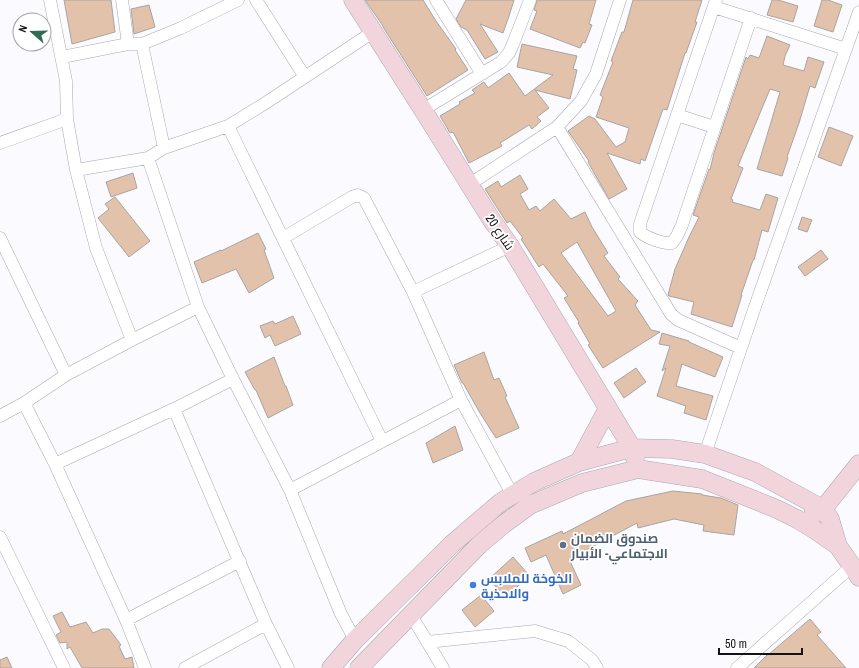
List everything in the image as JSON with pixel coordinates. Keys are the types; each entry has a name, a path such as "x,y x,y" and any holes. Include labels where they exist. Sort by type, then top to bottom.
{"street":[{"path":"50,0 66,81 67,119 76,170 96,248 132,340"},
{"path":"122,0 128,44"},
{"path":"62,57 128,44 142,44 181,28 238,0"},
{"path":"256,0 305,77"},
{"name":"شارع 20","path":"352,0 491,219 510,246 632,448 638,469"},
{"path":"436,0 482,74"},
{"path":"443,12 449,0"},
{"path":"423,110 501,62 509,53 530,0"},
{"path":"470,184 558,127 581,101 596,74 620,0"},
{"path":"751,18 677,236 672,243 666,244 644,236 640,232 640,224 715,3 751,18 846,49"},
{"path":"705,454 859,12"},
{"path":"76,170 148,158 164,148 228,126 373,32"},
{"path":"142,44 164,148"},
{"path":"677,115 714,127"},
{"path":"0,143 67,119"},
{"path":"228,126 382,441"},
{"path":"558,127 671,314 678,320 741,348"},
{"path":"148,158 198,307 290,490 341,614 355,640"},
{"path":"283,238 352,197 358,196 364,198 413,292 461,400 512,494"},
{"path":"0,238 66,375"},
{"path":"413,292 510,246"},
{"path":"0,416 24,403 66,375 198,307"},
{"path":"55,464 233,379"},
{"path":"290,490 461,400"},
{"path":"24,403 55,464 126,620 145,668"},
{"path":"174,408 266,624 288,668"},
{"path":"579,462 608,408"},
{"path":"331,668 355,640 452,544 501,502 534,482 579,462 632,448 672,450 705,454 755,472 823,508 830,518 838,546"},
{"path":"798,519 804,518 823,508 859,464"},
{"path":"359,668 479,545 530,505 582,483 638,469 702,479 777,509 798,519 838,546 856,571 737,668"},
{"path":"0,537 64,668"},
{"path":"126,620 240,561"},
{"path":"411,616 443,668"},
{"path":"185,668 266,624"},
{"path":"427,642 535,631 568,641 592,660 597,668"}],"building":[{"path":"64,0 111,0 115,32 72,44"},
{"path":"365,0 423,0 456,49 455,50 468,70 427,96"},
{"path":"466,0 514,0 503,33 480,24 498,52 485,59 467,30 461,27 456,19"},
{"path":"537,0 596,0 589,24 592,25 585,43 583,42 580,48 530,29 537,11 534,10"},
{"path":"633,0 702,0 695,22 697,22 685,53 667,110 663,109 645,161 641,159 640,164 607,153 627,189 609,199 588,162 589,161 568,131 589,116 595,119 616,147 625,142 629,128 596,117 603,97 600,95 613,62 611,61 622,32 624,32"},
{"path":"772,0 778,0 798,6 793,22 767,15"},
{"path":"822,0 828,0 842,5 833,32 814,26"},
{"path":"149,5 155,27 134,34 131,9"},
{"path":"767,36 790,45 783,65 804,71 808,57 824,62 815,88 810,86 782,176 757,169 780,92 770,89 738,166 743,168 731,199 733,200 732,202 760,210 766,194 778,198 768,232 762,230 754,260 741,295 732,327 691,314 694,302 668,295 675,269 699,217 693,215 709,169 710,170 714,153 746,57 748,59 750,55 759,58"},
{"path":"522,44 577,56 573,69 577,70 570,99 535,90 549,108 537,117 541,121 532,129 529,125 500,143 502,146 469,163 453,132 450,133 440,116 460,104 459,102 475,93 472,90 484,82 488,88 509,73 525,96 553,75 517,67"},
{"path":"829,127 853,136 841,166 818,157"},
{"path":"133,173 137,188 111,197 106,182"},
{"path":"520,175 528,189 520,194 529,210 536,206 540,211 554,199 571,219 585,212 592,227 608,253 604,256 620,277 618,279 638,301 635,305 651,330 660,332 603,368 588,345 590,344 578,323 579,322 564,298 568,296 543,264 539,267 521,239 523,238 510,221 507,223 485,189 498,181 501,187","holes":["577,242 616,311 608,316 561,253"]},
{"path":"115,197 150,241 129,257 98,218 109,209 105,204"},
{"path":"802,217 812,220 807,232 798,229"},
{"path":"258,233 266,249 264,250 274,278 249,293 236,269 202,283 194,262"},
{"path":"821,250 828,259 805,276 798,267"},
{"path":"293,316 301,334 275,346 270,335 265,338 260,326 273,321 275,324"},
{"path":"662,333 689,341 723,357 715,377 682,364 676,386 713,396 706,420 684,413 686,406 657,396 666,368 662,371 670,346 659,344"},
{"path":"484,352 494,380 499,378 507,396 505,397 519,428 496,438 462,383 454,365"},
{"path":"274,357 293,405 268,418 256,390 245,372"},
{"path":"636,368 646,382 624,398 614,383"},
{"path":"455,426 463,450 433,463 426,443"},
{"path":"673,491 702,494 721,498 738,505 734,535 703,531 704,525 674,519 638,528 637,523 569,559 581,585 563,594 546,555 531,562 525,548 562,531 563,534 626,501"},
{"path":"513,557 529,575 506,598 489,579"},
{"path":"481,595 494,611 475,627 462,610"},
{"path":"62,612 70,627 86,622 93,633 102,629 109,629 121,645 119,646 125,659 132,657 134,668 82,668 70,647 67,649 67,642 60,643 56,635 61,632 53,616"},
{"path":"810,619 821,632 817,635 846,668 754,668 767,655"},
{"path":"7,657 12,668 0,668 0,660"}],"place":[{"name":"صندوق الضمان الاجتماعي- الأبيار","path":"563,545"},
{"name":"الخوخة للملابس والاحذية","path":"473,585"}]}
